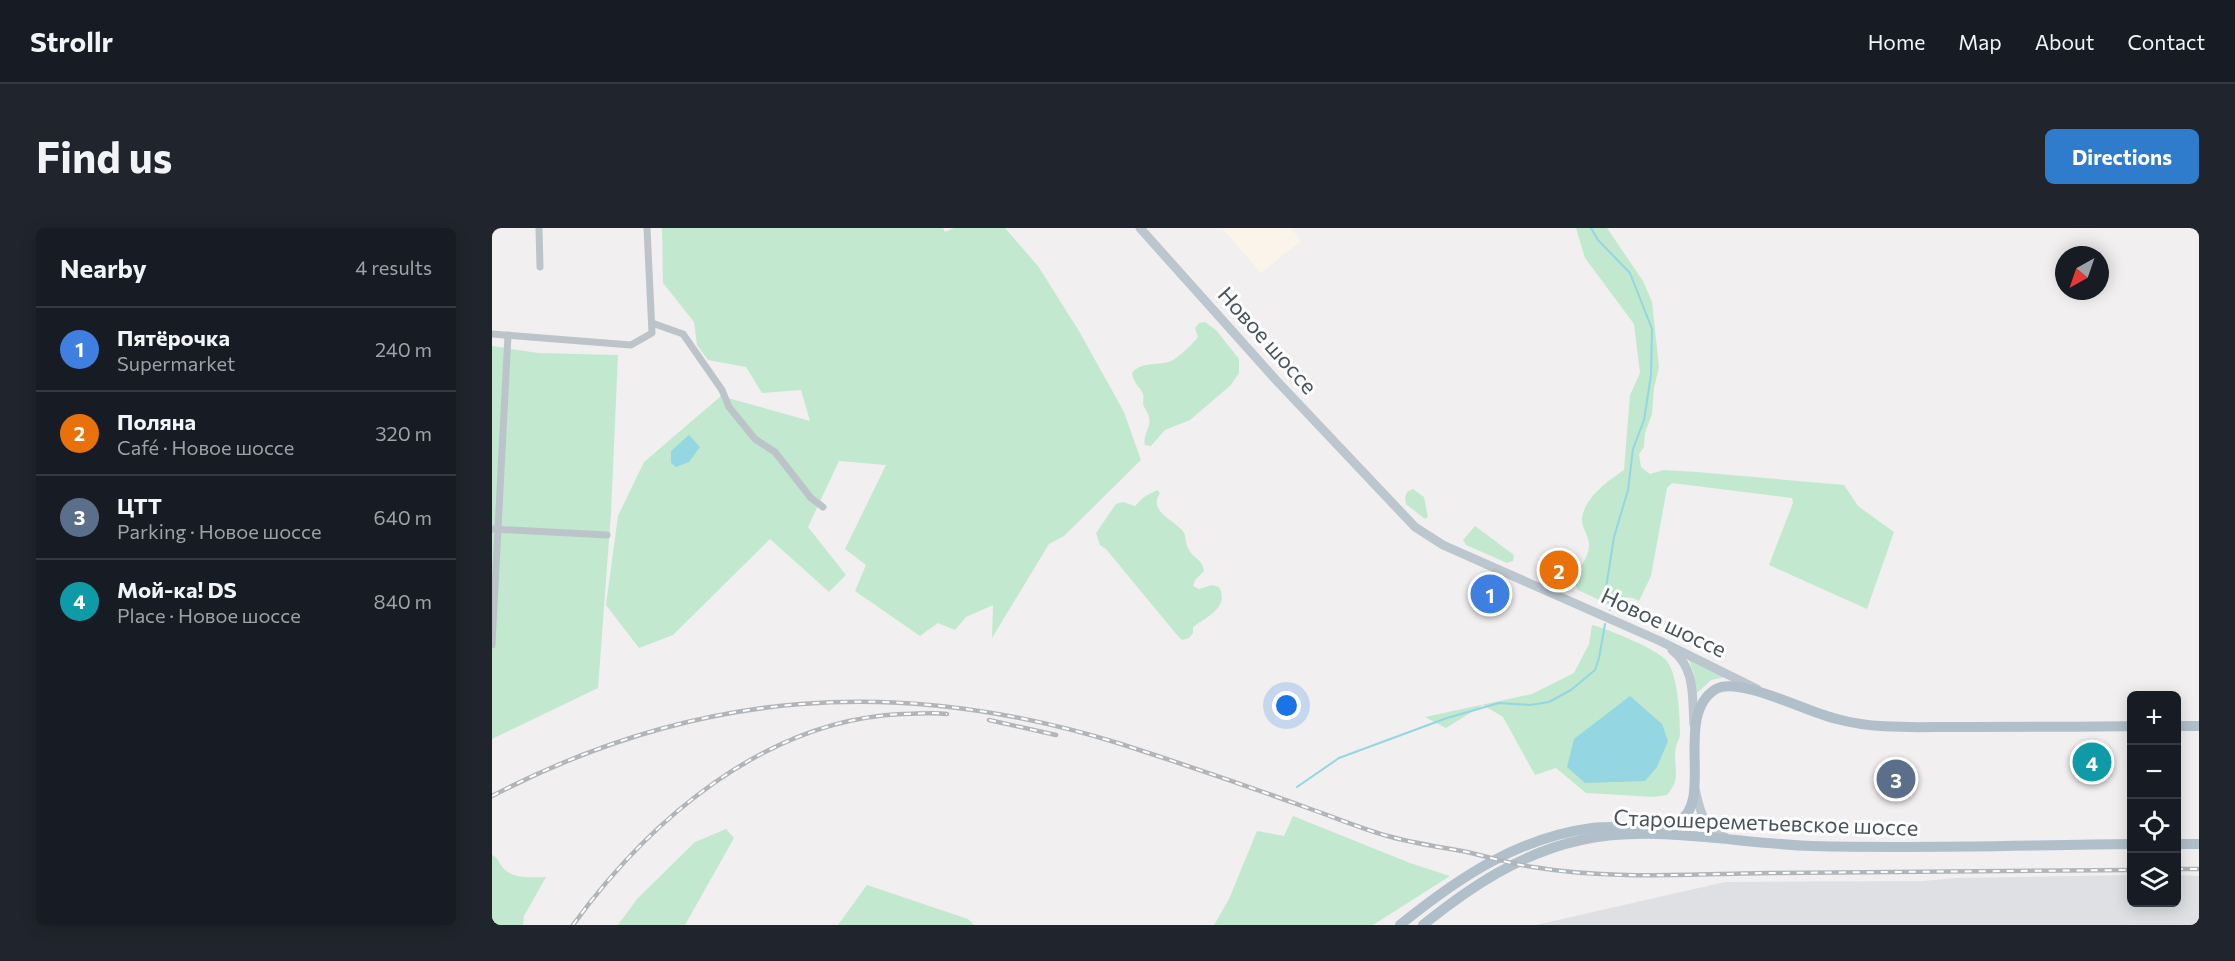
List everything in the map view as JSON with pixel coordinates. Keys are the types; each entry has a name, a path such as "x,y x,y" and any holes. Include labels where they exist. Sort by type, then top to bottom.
{"main road":[{"name":"Новое шоссе","path":"1140,228 1276,380 1415,527 1443,544 1660,641 1767,694 1819,715 1861,724 1984,727 2127,726"},
{"path":"1660,641 1679,655 1690,674 1695,729 1695,789 1700,811 1708,827 1723,836 1742,841"},
{"path":"1695,729 1707,697 1722,686 1767,694"},
{"path":"2181,726 2199,726"},
{"name":"Старошереметьевское шоссе","path":"1400,925 1485,864 1530,842 1563,832 1597,827 1661,826 1678,822 1692,806 1695,789"},
{"name":"Старошереметьевское шоссе","path":"1423,925 1504,868 1541,852 1575,842 1612,835 1815,846 2127,844"},
{"path":"2181,844 2199,844"}],"street":[{"path":"539,228 540,267"},
{"path":"492,334 631,345 652,333 647,228"},
{"path":"652,323 683,334 722,390 729,407 755,439 775,452 812,498 823,507"},
{"path":"492,645 495,529 508,335"},
{"path":"495,529 607,535"}],"shaded area":[{"path":"1222,228 1291,228 1301,241 1261,273"},
{"path":"2127,875 2127,907 2181,907 2181,875 2199,876 2199,925 1536,925 1725,882 1923,881 1956,878"}],"green space":[{"path":"662,228 943,228 945,232 954,228 1005,228 1038,266 1079,331 1124,412 1141,460 1064,536 1049,544 992,638 993,605 966,617 955,630 938,623 920,636 855,591 866,565 845,549 886,465 839,461 808,527 846,575 829,592 770,539 673,635 639,648 606,605 618,516 644,462 721,396 810,421 801,390 762,393 746,367 708,360 697,345 694,322 663,283"},
{"path":"1576,228 1607,228 1643,281 1652,302 1659,367 1654,388 1652,414 1645,433 1644,447 1639,454 1641,467 1650,474 1664,470 1844,485 1858,506 1894,532 1867,609 1769,565 1793,503 1792,498 1672,483 1667,488 1651,576 1639,601 1622,597 1616,608 1578,590 1572,579 1589,550 1582,521 1584,510 1598,490 1624,470 1630,395 1640,373 1634,324 1585,258"},
{"path":"1205,322 1216,330 1239,359 1239,373 1231,385 1190,420 1165,430 1151,446 1145,445 1150,421 1143,404 1143,394 1132,373 1144,365 1175,359 1196,340 1198,337 1195,328 1199,323"},
{"path":"492,346 538,353 618,355 611,513 598,688 492,739"},
{"path":"1413,489 1424,497 1428,517 1425,519 1406,504 1407,492"},
{"path":"1157,490 1160,493 1157,499 1159,510 1182,530 1187,546 1203,567 1204,571 1195,580 1193,586 1199,589 1212,585 1219,587 1222,594 1222,600 1215,611 1193,627 1193,633 1189,638 1182,640 1106,549 1100,545 1096,533 1116,504 1123,502 1135,506 1144,497"},
{"path":"1475,526 1514,555 1513,561 1507,563 1466,545 1463,540"},
{"path":"1592,625 1649,648 1669,664 1677,693 1680,737 1675,754 1675,782 1667,795 1654,797 1586,793 1556,768 1535,775 1503,717 1483,705 1446,728 1425,717 1532,694 1574,673 1589,644"},
{"path":"1689,660 1726,677 1711,680 1696,694 1694,674"},
{"path":"1293,816 1410,863 1450,876 1373,925 1214,925 1229,899 1257,831 1284,836"},
{"path":"726,829 734,838 685,925 618,925 637,899 695,842"},
{"path":"492,855 509,873 524,877 546,877 524,916 523,925 492,925"},
{"path":"867,885 968,919 974,925 838,925"}],"water":[{"path":"689,435 700,447 689,462 676,467 671,463 671,451"},
{"path":"1630,696 1662,724 1668,741 1657,767 1645,781 1585,783 1567,767 1574,739"}],"waterway":[{"path":"1591,228 1598,240 1630,273 1652,329 1651,375 1644,420 1633,449 1628,490 1614,537 1606,588 1610,610"},
{"path":"1297,787 1339,758 1447,718 1499,703 1530,705 1549,702 1571,690 1595,670 1605,624"}],"railway":[{"path":"492,796 569,760 646,733 723,714 801,704 879,702 958,708 1039,722 1121,744 1384,835 1516,864 1562,871 1651,875 2127,870"},
{"path":"573,925 638,848 675,813 715,782 758,755 804,735 852,720 902,714 947,714"},
{"path":"989,720 1056,735"},
{"path":"2181,869 2199,869"}],"place":[{"name":"Поляна","path":"1559,570"},
{"name":"Пятёрочка","path":"1490,594"},
{"name":"Мой-ка! DS","path":"2092,762"},
{"name":"ЦТТ","path":"1896,779"}]}
